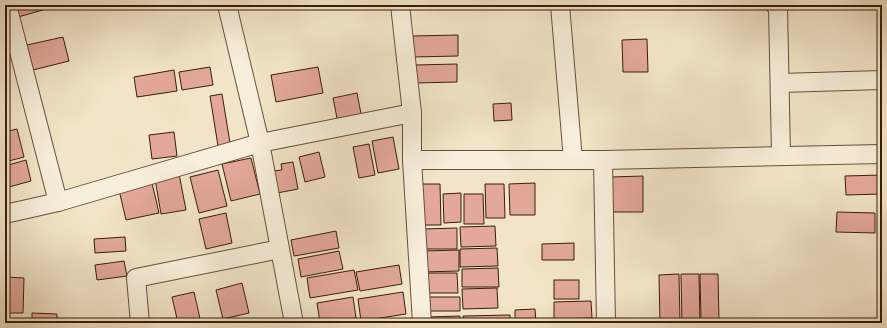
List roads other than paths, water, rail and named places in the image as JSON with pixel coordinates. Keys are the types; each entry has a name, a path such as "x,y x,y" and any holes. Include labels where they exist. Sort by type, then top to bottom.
{"street":[{"path":"6,5 58,202"},
{"path":"227,5 260,143 294,323"},
{"path":"400,5 412,113 412,160 422,323"},
{"path":"560,5 573,160"},
{"path":"776,5 778,7 781,155"},
{"path":"780,83 882,80"},
{"path":"5,214 58,202 260,143 412,113"},
{"path":"412,160 603,160 882,154"},
{"path":"603,160 606,323"},
{"path":"140,323 136,278 280,249"}]}
